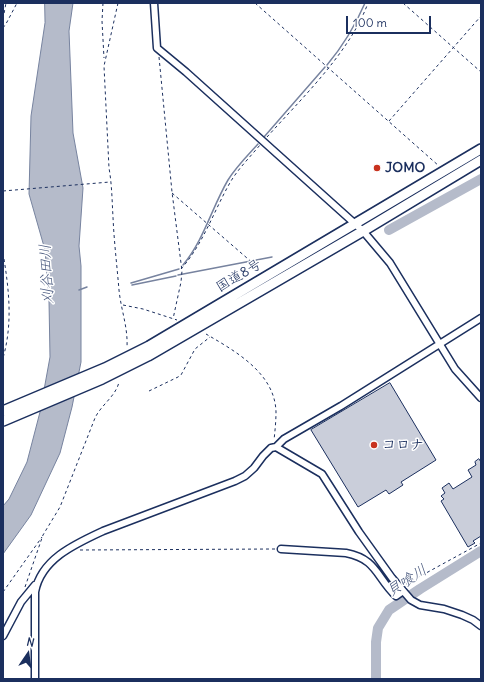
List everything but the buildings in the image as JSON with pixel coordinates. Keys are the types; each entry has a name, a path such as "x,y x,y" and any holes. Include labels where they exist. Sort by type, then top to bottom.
{"highway":[{"name":"国道8号","path":"3,412 105,368 149,346 481,149"},
{"name":"国道8号","path":"3,421 127,367 363,231 481,160"}],"street":[{"path":"154,3 157,48 363,231 390,263 456,369 481,398"},
{"path":"3,636 21,602 36,584 45,568 73,546 103,532 245,476 271,448 276,447 284,439 341,406 481,318"},
{"path":"276,447 322,474 359,532 411,600 420,604 462,615 481,626"},
{"path":"281,549 355,555 363,558 371,564 396,596 402,590"},
{"path":"35,679 36,584"}],"path":[{"path":"3,19 6,3"},
{"path":"3,28 17,3"},
{"path":"104,3 102,46 104,60 104,92 108,158 117,271 128,337 127,347"},
{"path":"104,60 118,3"},
{"path":"255,3 444,171"},
{"path":"181,270 195,252 231,181 263,141 328,68 359,23 368,3"},
{"path":"403,3 481,72"},
{"path":"389,122 481,16"},
{"path":"157,48 160,62 181,270 181,279 173,318"},
{"path":"3,191 111,182"},
{"path":"172,192 255,265 255,267 247,269"},
{"path":"3,253 10,316 3,358"},
{"path":"122,305 125,304 177,320"},
{"path":"206,334 237,353 264,379 270,389 276,411 274,441 276,447"},
{"path":"149,391 182,375 195,349 210,336"},
{"path":"3,592 43,535 60,507 98,411 115,392 119,382"},
{"path":"21,602 43,535"},
{"path":"402,590 481,543"},
{"path":"73,546 82,551 281,549"}],"water":[{"name":"刈谷田川","path":"45,3 73,3 69,31 73,133 83,188 79,246 81,266 81,362 72,407 60,453 31,515 3,554 3,506 9,499 27,462 40,412 50,357 49,301 45,250 29,194 31,116 45,23"}],"waterway":[{"path":"327,65 348,36 365,3"},
{"path":"264,137 325,67"},
{"path":"183,265 197,245 228,180 238,166 258,144"},
{"path":"389,230 481,179"},
{"path":"178,275 272,257"},
{"path":"131,283 179,269"},
{"path":"132,285 176,276"},
{"path":"79,290 87,287"},
{"name":"貝喰川","path":"376,679 376,642 378,628 389,610 481,551"}],"place":[{"name":"JOMO","path":"377,168"},
{"name":"コロナ","path":"374,445"}]}
